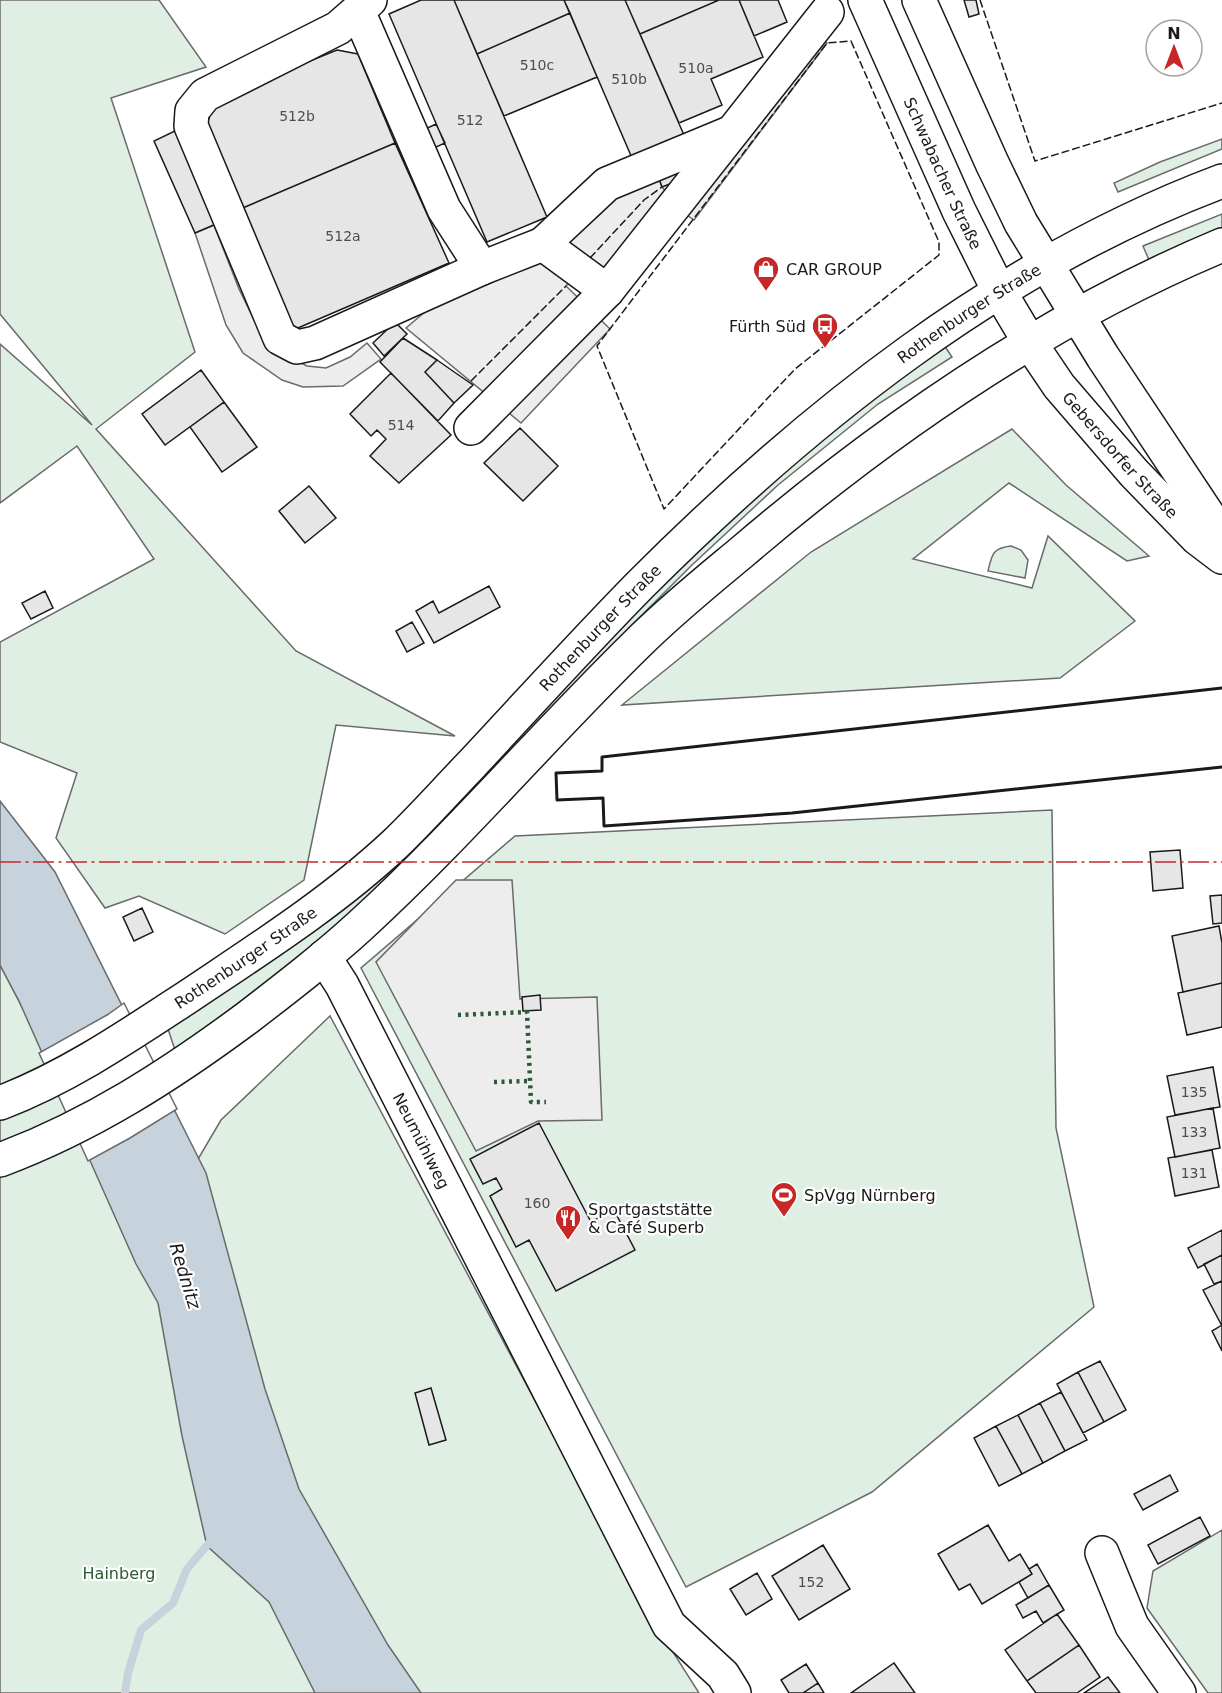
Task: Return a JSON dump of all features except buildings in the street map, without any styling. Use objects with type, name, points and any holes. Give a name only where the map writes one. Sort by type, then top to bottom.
[{"type":"main road","points":[[919,0],[1021,223],[1077,316]]},
{"type":"main road","points":[[482,268],[444,209],[364,5],[338,28],[205,95],[192,111],[191,126],[280,338],[297,347],[315,343],[482,268],[543,244],[608,184],[732,133]]},
{"type":"main road","points":[[471,428],[606,291],[732,133],[824,6],[849,19],[869,9]]},
{"type":"main road","name":"Schwabacher Straße","points":[[869,9],[959,211],[999,291],[1030,343]]},
{"type":"main road","name":"Rothenburger Straße","points":[[0,1102],[31,1090],[113,1046],[311,912],[383,854],[423,815],[638,588],[745,485],[806,432],[887,368],[946,325],[1045,265],[1145,213],[1222,181]]},
{"type":"main road","points":[[543,244],[606,291]]},
{"type":"main road","points":[[0,1160],[111,1110],[206,1049],[324,957],[418,870],[639,642],[776,522],[843,470],[948,395],[1030,343],[1166,270],[1222,245]]},
{"type":"main road","name":"Gebersdorfer Straße","points":[[1077,316],[1222,536]]},
{"type":"main road","name":"Gebersdorfer Straße","points":[[1030,343],[1059,386],[1134,472],[1197,538],[1222,557]]},
{"type":"main road","name":"Neumühlweg","points":[[324,957],[336,974],[669,1625],[723,1675],[734,1693]]},
{"type":"main road","points":[[1102,1553],[1132,1626],[1179,1693]]},
{"type":"green space","points":[[0,0],[159,0],[206,67],[111,98],[195,352],[96,429],[296,651],[455,736],[336,725],[304,880],[225,934],[139,896],[105,908],[56,838],[77,773],[0,742],[0,642],[154,559],[77,446],[0,503],[0,344],[92,425],[0,314]]},
{"type":"green space","points":[[1222,139],[1222,149],[1118,192],[1114,183],[1160,162]]},
{"type":"green space","points":[[1222,214],[1222,228],[1149,260],[1143,246]]},
{"type":"green space","points":[[944,345],[952,357],[878,404],[778,485],[692,565],[391,880],[286,968],[175,1050],[168,1029],[640,603],[772,478]]},
{"type":"green space","points":[[1012,429],[1066,485],[1149,556],[1127,561],[1009,483],[913,559],[1032,588],[1048,536],[1135,621],[1060,678],[622,705],[811,552]]},
{"type":"green space","points":[[1011,546],[1021,550],[1028,560],[1025,578],[988,571],[994,553],[1000,548]]},
{"type":"green space","name":"SpVgg Nürnberg","points":[[1052,810],[1056,1128],[1094,1307],[872,1492],[686,1587],[361,968],[515,836]]},
{"type":"green space","name":"Hainberg","points":[[0,965],[147,1246],[221,1120],[330,1016],[647,1611],[699,1693],[0,1693]]},
{"type":"green space","points":[[1222,1530],[1222,1693],[1208,1693],[1147,1608],[1153,1571]]},
{"type":"shaded area","points":[[818,35],[827,43],[694,220],[684,213]]},
{"type":"shaded area","points":[[657,173],[662,187],[673,199],[609,273],[590,258],[566,286],[610,329],[521,423],[406,328],[446,294],[544,262],[627,187]]},
{"type":"shaded area","points":[[214,225],[239,289],[270,347],[307,366],[326,368],[350,357],[367,343],[381,359],[343,386],[303,387],[282,380],[243,353],[226,325],[195,233]]},
{"type":"shaded area","points":[[456,880],[512,880],[520,999],[597,997],[602,1120],[538,1121],[476,1151],[376,962]]},
{"type":"water","name":"Rednitz","points":[[0,801],[55,872],[206,1173],[265,1389],[299,1489],[388,1645],[421,1693],[315,1693],[269,1602],[207,1546],[182,1436],[158,1303],[136,1264],[19,1001],[0,965]]},
{"type":"pier","points":[[124,1003],[177,1109],[88,1161],[39,1053]]},
{"type":"waterway","points":[[125,1693],[128,1673],[141,1630],[173,1603],[187,1569],[214,1537]]},
{"type":"hedge","points":[[458,1015],[527,1012],[531,1102],[546,1102]]},
{"type":"hedge","points":[[494,1082],[530,1081]]},
{"type":"fence","points":[[980,0],[1035,161],[1222,103]]},
{"type":"fence","points":[[851,41],[939,242],[939,255],[795,369],[664,509],[597,346],[827,43],[851,41]]},
{"type":"fence","points":[[590,258],[644,200],[662,187]]},
{"type":"fence","points":[[471,381],[566,286]]},
{"type":"wall","points":[[1222,688],[602,757],[602,771],[556,773],[557,800],[603,798],[604,826],[792,813],[1222,767]]},
{"type":"power","points":[[0,862],[1222,862]]},
{"type":"place","name":"CAR GROUP","points":[[766,292]]},
{"type":"place","name":"Fürth Süd","points":[[825,349]]},
{"type":"place","name":"SpVgg Nürnberg","points":[[784,1218]]},
{"type":"place","name":"Sportgaststätte & Café Superb","points":[[568,1241]]}]
